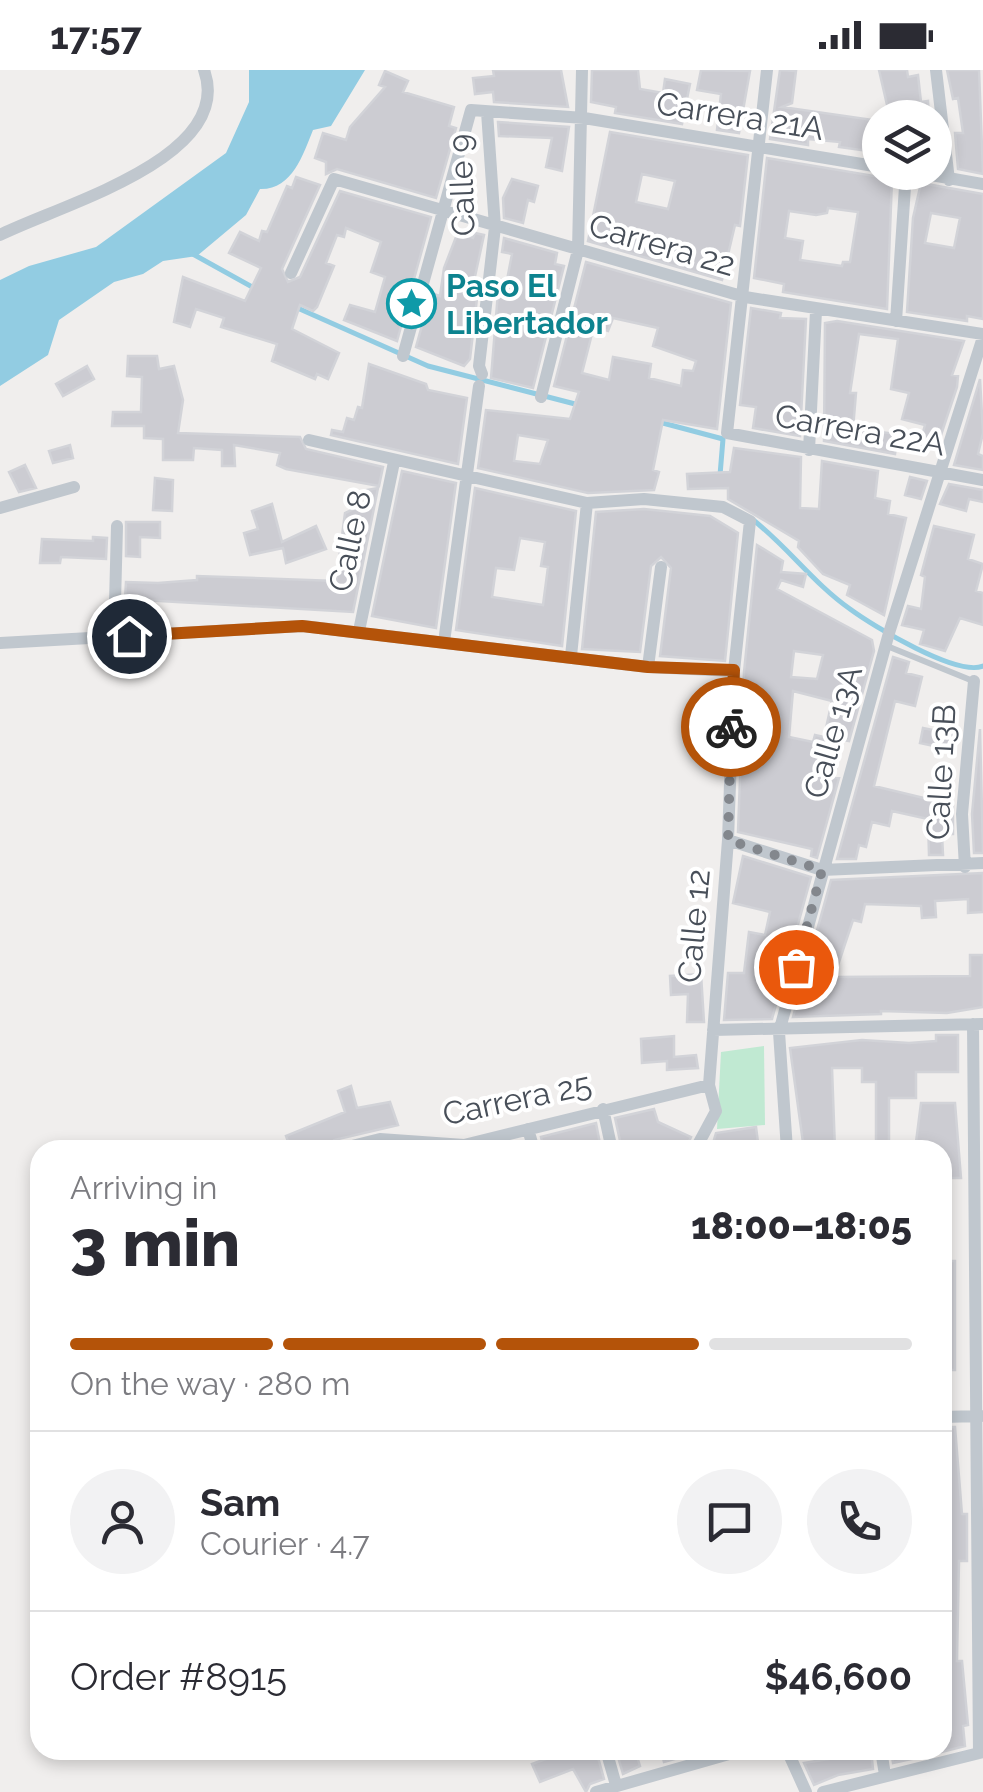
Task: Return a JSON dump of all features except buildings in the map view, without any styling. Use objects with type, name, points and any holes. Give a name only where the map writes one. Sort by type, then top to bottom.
[{"type":"street","points":[[0,235],[168,158],[210,104],[211,88],[204,70]]},
{"type":"street","points":[[541,397],[578,250],[584,118],[582,70]]},
{"type":"street","points":[[745,297],[756,146],[767,70]]},
{"type":"street","points":[[936,70],[940,100]]},
{"type":"street","name":"Carrera 21A","points":[[444,212],[471,110],[584,118],[862,163]]},
{"type":"street","name":"Calle 9","points":[[444,642],[469,479],[495,227],[487,112]]},
{"type":"street","name":"Carrera 22","points":[[291,273],[334,179],[745,297],[983,335]]},
{"type":"street","points":[[952,180],[983,184]]},
{"type":"street","points":[[896,321],[905,190]]},
{"type":"street","points":[[403,356],[444,212]]},
{"type":"street","name":"Carrera 22A","points":[[745,297],[727,433],[983,480]]},
{"type":"street","points":[[810,450],[816,311]]},
{"type":"street","name":"Calle 13A","points":[[786,1140],[779,1032],[886,645],[937,471],[983,335]]},
{"type":"street","points":[[309,440],[587,503],[571,656]]},
{"type":"street","name":"Calle 8","points":[[359,631],[394,462]]},
{"type":"street","points":[[0,508],[74,487]]},
{"type":"street","name":"Calle 12","points":[[587,503],[644,499],[723,507],[750,521],[734,670],[728,840],[709,1084],[716,1111],[700,1140]]},
{"type":"street","points":[[117,526],[115,603],[129,636]]},
{"type":"street","points":[[648,667],[660,568]]},
{"type":"street","points":[[0,643],[302,626],[648,667],[734,670]]},
{"type":"street","name":"Calle 13B","points":[[965,867],[962,814],[974,681]]},
{"type":"street","points":[[728,840],[822,870],[965,867],[983,863]]},
{"type":"street","points":[[713,1030],[779,1032],[978,1024],[981,1752],[952,1759]]},
{"type":"street","name":"Carrera 25","points":[[492,1140],[709,1084]]},
{"type":"street","points":[[603,1109],[610,1140]]},
{"type":"street","points":[[528,1129],[531,1140]]},
{"type":"street","points":[[952,1416],[979,1416]]},
{"type":"street","points":[[609,1760],[616,1784]]},
{"type":"street","points":[[596,1792],[690,1760]]},
{"type":"street","points":[[792,1760],[806,1792]]},
{"type":"street","points":[[883,1760],[885,1775]]},
{"type":"street","points":[[824,1792],[948,1760]]},
{"type":"lane","points":[[886,645],[974,681]]},
{"type":"green space","points":[[764,1046],[765,1125],[717,1129],[721,1052]]},
{"type":"water","points":[[249,70],[365,70],[331,126],[313,130],[295,169],[280,184],[260,189],[246,215],[197,256],[163,261],[143,274],[114,282],[59,320],[48,355],[0,386],[0,280],[29,266],[96,247],[226,153],[249,102]]},
{"type":"waterway","points":[[191,253],[256,289]]},
{"type":"waterway","points":[[293,306],[428,366],[579,405]]},
{"type":"waterway","points":[[659,422],[723,439],[720,475]]},
{"type":"waterway","points":[[752,519],[824,588],[861,617],[936,657],[954,664],[983,666]]},
{"type":"way so far","points":[[731,727],[728,840],[822,870],[796,967]]},
{"type":"place","name":"Paso El Libertador","points":[[411,304]]},
{"type":"route","points":[[129,636],[302,626],[648,667],[734,670],[731,727]]}]
